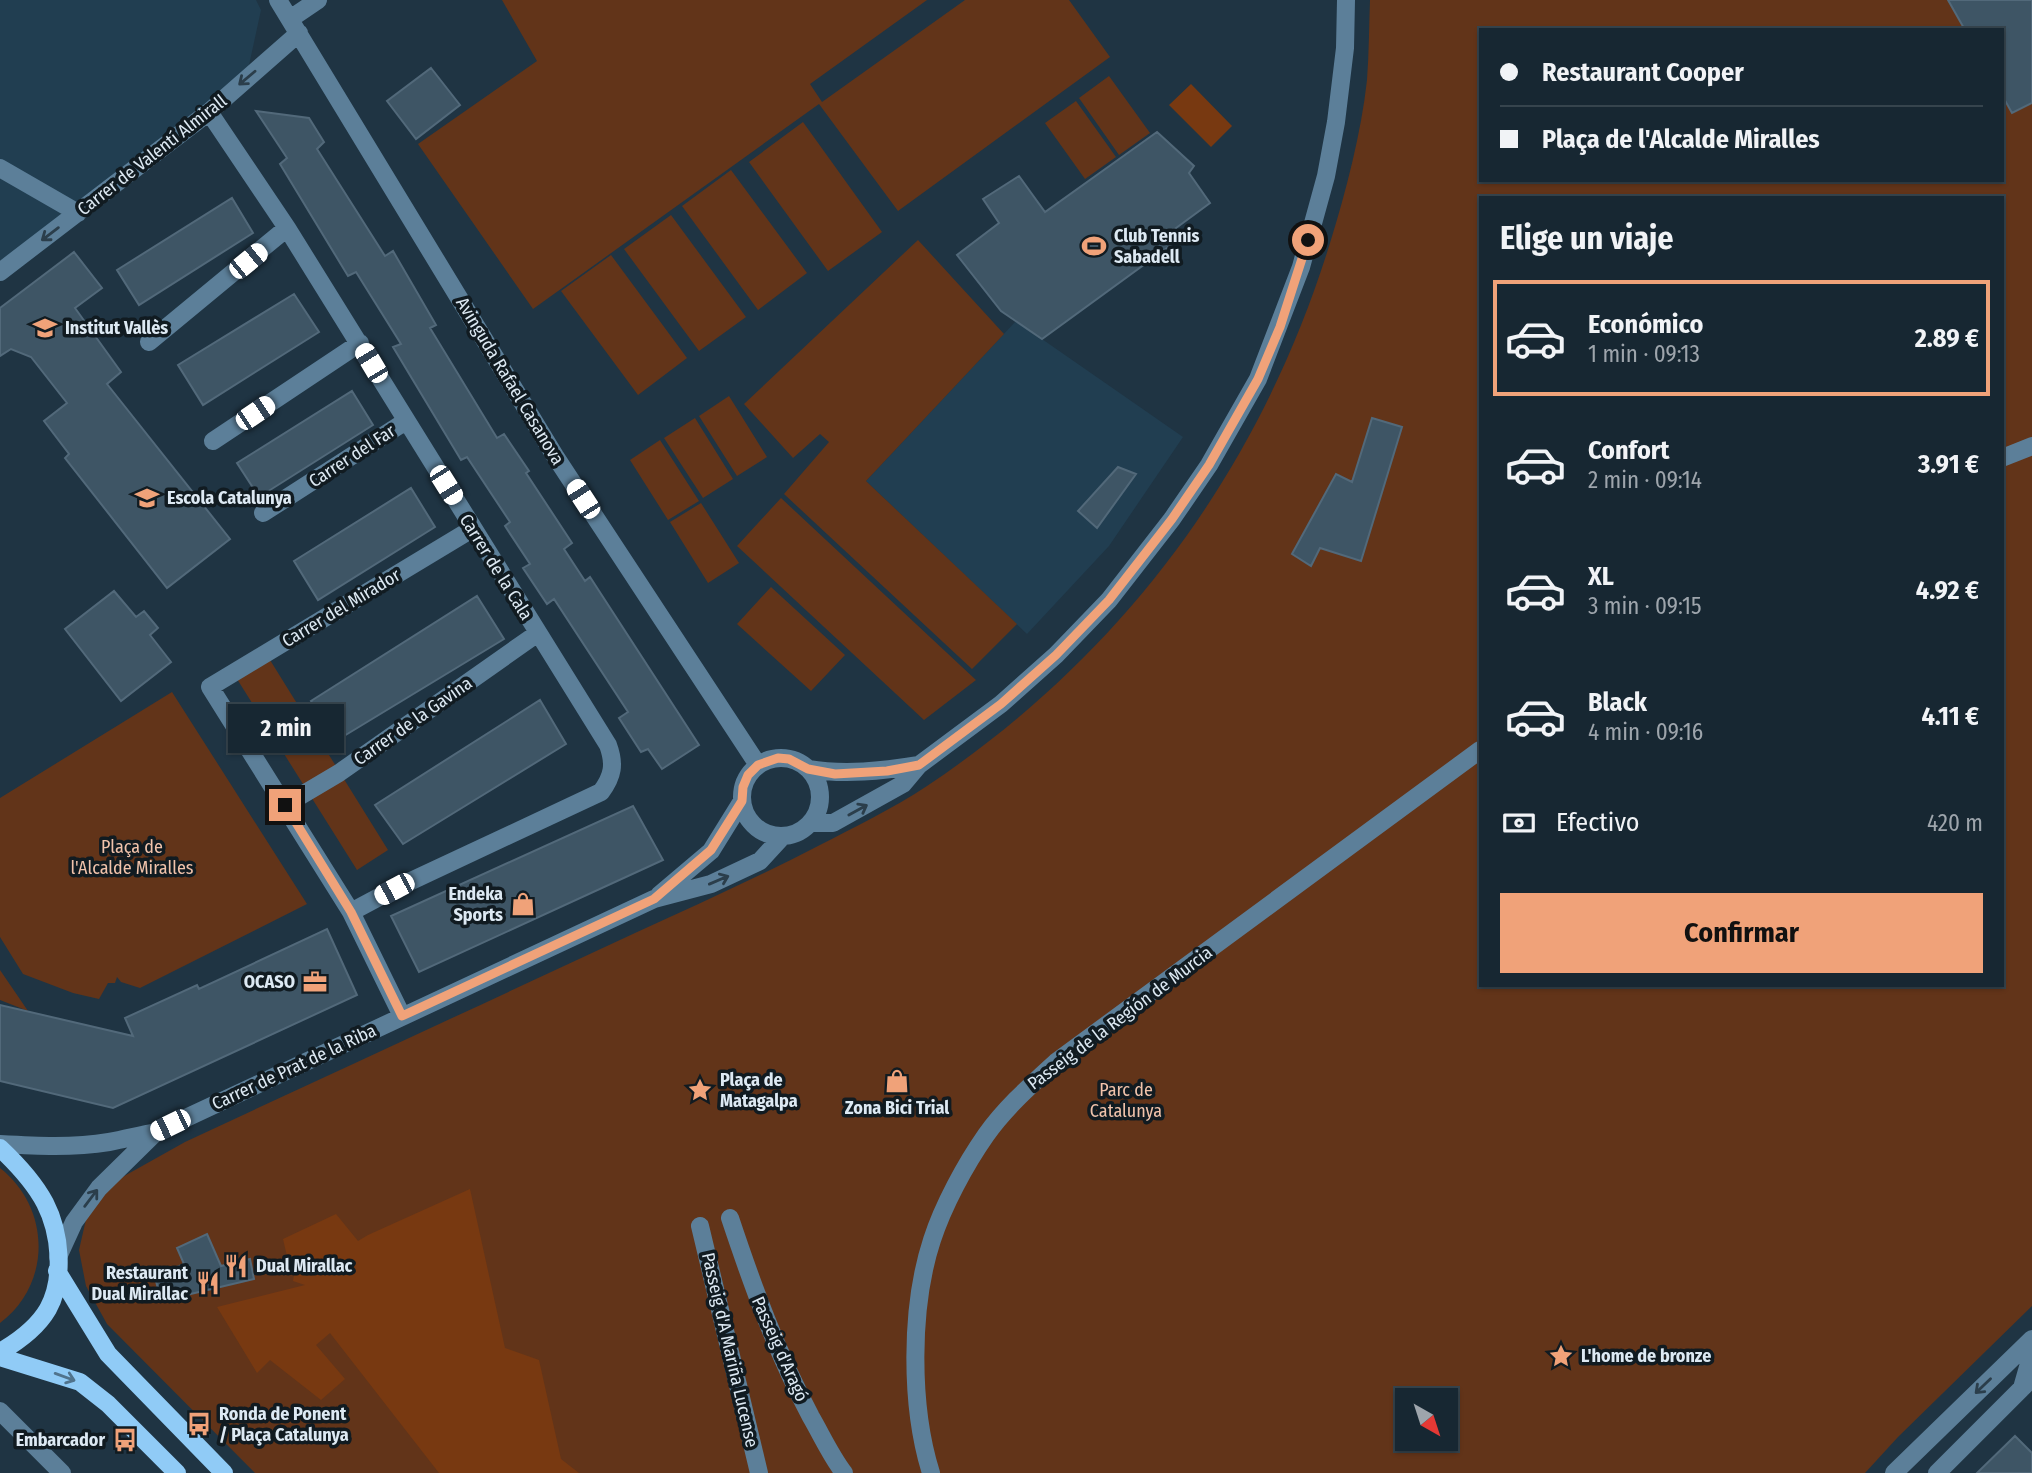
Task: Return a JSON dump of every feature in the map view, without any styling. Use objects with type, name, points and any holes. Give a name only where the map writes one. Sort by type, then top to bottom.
[{"type":"main road","points":[[0,1146],[30,1180],[45,1203],[55,1230],[57,1264],[49,1307],[33,1328],[0,1354]]},
{"type":"main road","points":[[57,1264],[108,1354],[224,1473]]},
{"type":"main road","points":[[0,1354],[80,1382],[108,1404],[177,1473]]},
{"type":"street","name":"Avinguda Rafael Casanova","points":[[278,0],[555,456],[758,765]]},
{"type":"street","name":"Carrer de Valentí Almirall","points":[[0,272],[209,112],[318,0]]},
{"type":"street","points":[[810,823],[833,823],[903,784],[919,765],[1001,704],[1056,655],[1109,600],[1172,519],[1209,465],[1258,379],[1301,267],[1326,176],[1336,122],[1345,48],[1346,0]]},
{"type":"street","name":"Carrer de la Cala","points":[[209,112],[288,228],[608,745],[612,757],[613,772],[601,792],[394,889],[351,912]]},
{"type":"street","points":[[0,168],[78,213]]},
{"type":"street","points":[[149,342],[288,228]]},
{"type":"street","points":[[213,442],[359,343]]},
{"type":"street","name":"Carrer del Far","points":[[263,513],[406,421]]},
{"type":"street","points":[[2004,457],[2032,446]]},
{"type":"street","name":"Carrer del Mirador","points":[[285,805],[210,687],[472,529]]},
{"type":"street","name":"Carrer de la Gavina","points":[[285,805],[339,773],[538,633]]},
{"type":"street","name":"Passeig de la Región de Murcia","points":[[931,1473],[916,1384],[915,1341],[920,1295],[932,1239],[958,1181],[986,1135],[1023,1091],[1056,1062],[1479,751]]},
{"type":"street","points":[[808,769],[816,779],[819,791],[819,803],[810,823],[802,830],[783,836],[771,835],[751,823],[742,801],[743,787],[748,775],[758,765],[778,758],[789,759],[808,769],[835,774],[887,771],[919,765]]},
{"type":"street","name":"Carrer de Prat de la Riba","points":[[654,899],[711,850],[742,801]]},
{"type":"street","points":[[285,805],[351,912],[402,1016]]},
{"type":"street","name":"Carrer de Prat de la Riba","points":[[156,1132],[654,899],[711,884],[760,861],[783,836]]},
{"type":"street","points":[[0,1146],[85,1144],[156,1132]]},
{"type":"street","points":[[57,1264],[74,1222],[99,1188],[156,1132]]},
{"type":"street","name":"Passeig d'Aragó","points":[[730,1218],[755,1295],[779,1353],[824,1441],[844,1473]]},
{"type":"street","name":"Passeig d'A Mariña Lucense","points":[[701,1226],[759,1473]]},
{"type":"street","points":[[1894,1473],[2032,1339]]},
{"type":"street","points":[[1940,1472],[2029,1388],[2032,1353]]},
{"type":"street","points":[[0,1410],[62,1473]]},
{"type":"shaded area","points":[[0,0],[256,0],[261,10],[246,79],[0,265]]},
{"type":"shaded area","points":[[1191,84],[1232,126],[1211,147],[1169,105]]},
{"type":"shaded area","points":[[1016,321],[1183,437],[1109,546],[1027,634],[866,481]]},
{"type":"shaded area","points":[[470,1189],[505,1348],[539,1360],[561,1459],[579,1473],[439,1473],[330,1333],[316,1345],[345,1379],[321,1400],[270,1360],[257,1373],[217,1307],[305,1285],[293,1281],[295,1269],[290,1269],[283,1239],[336,1214],[358,1241]]},
{"type":"green space","points":[[502,0],[927,0],[810,84],[822,102],[965,0],[1069,0],[1110,57],[898,211],[819,104],[533,309],[418,144],[537,61]]},
{"type":"green space","name":"Parc de Catalunya","points":[[1370,0],[2032,0],[2032,1306],[1898,1437],[1865,1473],[255,1473],[107,1324],[86,1286],[79,1250],[87,1215],[110,1184],[185,1142],[727,891],[873,818],[927,786],[998,734],[1063,677],[1123,616],[1176,550],[1224,480],[1265,405],[1301,326],[1330,243],[1361,121],[1367,80]]},
{"type":"green space","points":[[1109,76],[1150,133],[1119,155],[1079,98]]},
{"type":"green space","points":[[1076,101],[1116,157],[1085,179],[1045,123]]},
{"type":"green space","points":[[803,122],[882,232],[828,271],[749,162]]},
{"type":"green space","points":[[731,170],[807,273],[758,310],[682,206]]},
{"type":"green space","points":[[671,215],[746,317],[699,351],[624,249]]},
{"type":"green space","points":[[918,240],[1004,334],[866,481],[1017,624],[972,669],[784,494],[829,442],[820,434],[793,458],[744,404]]},
{"type":"green space","points":[[611,255],[687,358],[638,395],[561,291]]},
{"type":"green space","points":[[729,396],[767,457],[737,476],[699,416]]},
{"type":"green space","points":[[695,418],[733,479],[703,498],[664,438]]},
{"type":"green space","points":[[660,440],[699,501],[668,520],[630,460]]},
{"type":"green space","points":[[781,498],[976,680],[924,720],[737,546]]},
{"type":"green space","points":[[701,503],[739,563],[708,583],[670,522]]},
{"type":"green space","points":[[771,587],[845,655],[811,691],[737,624]]},
{"type":"green space","points":[[270,660],[388,850],[357,870],[237,679]]},
{"type":"green space","name":"Plaça de l'Alcalde Miralles","points":[[172,692],[307,904],[140,988],[121,982],[117,977],[115,983],[108,983],[99,999],[73,993],[23,974],[0,937],[0,798]]},
{"type":"green space","points":[[0,970],[28,1011],[0,1000]]},
{"type":"green space","points":[[0,1168],[17,1185],[29,1204],[36,1224],[39,1246],[29,1288],[17,1307],[0,1323]]},
{"type":"building","points":[[1948,0],[2032,0],[2032,103],[2012,113],[2004,99],[2004,28],[1964,28]]},
{"type":"building","points":[[431,68],[460,105],[416,139],[387,101]]},
{"type":"building","points":[[256,111],[309,118],[324,142],[317,149],[385,256],[393,251],[436,325],[430,328],[497,438],[504,434],[572,543],[564,549],[585,581],[590,577],[699,745],[662,769],[648,749],[641,752],[619,718],[628,712],[554,599],[547,604],[523,568],[530,564],[505,526],[510,522],[467,457],[461,460],[393,347],[401,344],[356,272],[348,276],[280,164],[287,158]]},
{"type":"building","points":[[1157,132],[1194,166],[1189,173],[1210,203],[1172,231],[1178,240],[1042,339],[1001,311],[957,255],[999,223],[983,199],[1019,176],[1045,212]]},
{"type":"building","points":[[232,198],[253,233],[139,305],[117,270]]},
{"type":"building","points":[[74,252],[102,288],[75,308],[121,372],[107,384],[230,539],[167,588],[65,458],[69,454],[44,421],[67,403],[31,357],[11,349],[0,356],[0,308]]},
{"type":"building","points":[[294,294],[319,332],[203,405],[178,365]]},
{"type":"building","points":[[352,391],[373,425],[259,497],[237,463]]},
{"type":"building","points":[[1372,418],[1402,427],[1361,561],[1320,548],[1311,566],[1292,554],[1336,474],[1352,482]]},
{"type":"building","points":[[1118,467],[1136,474],[1097,528],[1078,511]]},
{"type":"building","points":[[411,488],[435,527],[318,600],[294,561]]},
{"type":"building","points":[[114,591],[136,617],[144,611],[158,628],[150,635],[171,662],[121,701],[65,629]]},
{"type":"building","points":[[477,596],[504,639],[339,739],[311,701]]},
{"type":"building","points":[[540,700],[566,744],[403,844],[375,805]]},
{"type":"building","points":[[633,806],[663,860],[419,972],[391,916]]},
{"type":"building","points":[[327,929],[357,995],[113,1108],[0,1081],[0,1005],[133,1036],[125,1018],[197,985],[199,989]]},
{"type":"building","name":"Dual Mirallac","points":[[207,1234],[221,1266],[250,1259],[254,1279],[161,1301],[156,1281],[181,1275],[177,1267],[184,1264],[177,1248]]},
{"type":"building","points":[[2015,1436],[2032,1453],[2032,1473],[1977,1473]]},
{"type":"place","name":"Club Tennis Sabadell","points":[[1094,246]]},
{"type":"place","name":"Institut Vallès","points":[[45,328]]},
{"type":"place","name":"Escola Catalunya","points":[[147,498]]},
{"type":"place","name":"Endeka Sports","points":[[523,904]]},
{"type":"place","name":"OCASO","points":[[315,982]]},
{"type":"place","name":"Zona Bici Trial","points":[[897,1081]]},
{"type":"place","name":"Plaça de Matagalpa","points":[[700,1090]]},
{"type":"place","name":"Dual Mirallac","points":[[236,1266]]},
{"type":"place","name":"Restaurant Dual Mirallac","points":[[208,1283]]},
{"type":"place","name":"L'home de bronze","points":[[1561,1356]]},
{"type":"place","name":"Ronda de Ponent / Plaça Catalunya","points":[[199,1424]]},
{"type":"place","name":"Embarcador","points":[[125,1440]]},
{"type":"route","points":[[285,805],[351,912],[402,1016],[654,899],[711,850],[742,801],[743,787],[748,775],[758,765],[778,758],[789,759],[808,769],[835,774],[887,771],[919,765],[1001,704],[1056,655],[1109,600],[1172,519],[1209,465],[1258,379],[1280,327],[1308,240]]}]
